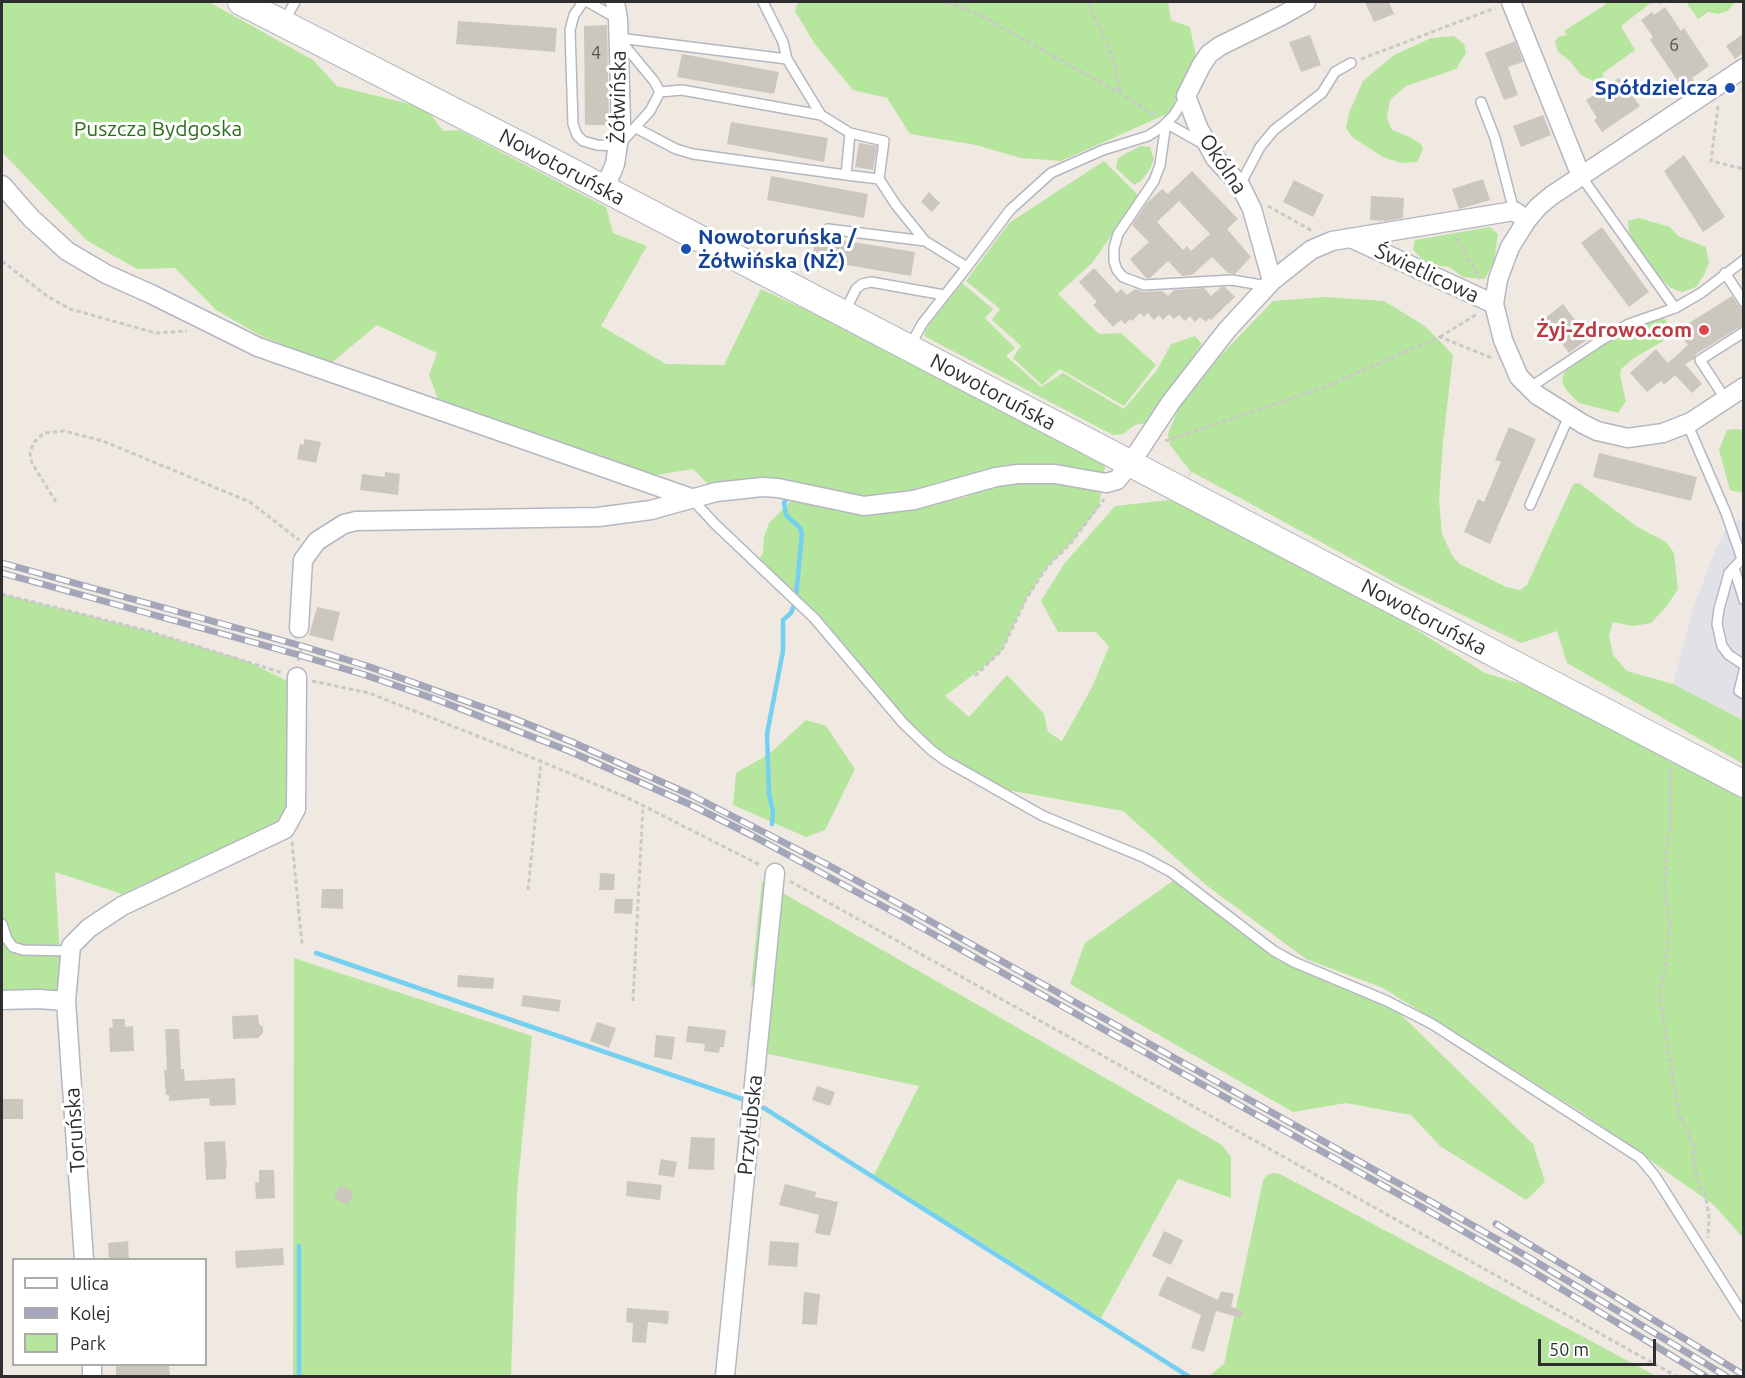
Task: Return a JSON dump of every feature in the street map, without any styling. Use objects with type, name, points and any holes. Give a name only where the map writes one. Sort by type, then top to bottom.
[{"type":"main road","name":"Nowotoruńska","points":[[241,2],[289,12],[604,189],[909,348],[1124,472],[1743,784]]},
{"type":"street","points":[[1186,96],[1209,54],[1220,46],[1306,2]]},
{"type":"street","points":[[1511,2],[1581,176]]},
{"type":"street","name":"Żółwińska","points":[[604,189],[615,164],[621,124],[616,10]]},
{"type":"street","points":[[1353,239],[1448,222],[1520,215],[1743,68]]},
{"type":"street","name":"Okólna","points":[[1186,96],[1209,148],[1242,189],[1252,209],[1270,284]]},
{"type":"street","points":[[2,185],[37,225],[67,251],[106,274],[258,348],[691,498]]},
{"type":"street","points":[[1494,304],[1498,279],[1520,215]]},
{"type":"street","name":"Świetlicowa","points":[[1124,472],[1171,402],[1227,330],[1270,284],[1311,250],[1332,241],[1353,239],[1494,304],[1503,340],[1519,377],[1529,388],[1569,416],[1597,431],[1628,438],[1663,433],[1687,423],[1743,387]]},
{"type":"street","points":[[299,628],[303,560],[310,549],[332,531],[344,524],[356,521],[598,517],[651,510],[716,492],[762,487],[778,488],[864,506],[914,500],[996,477],[1018,474],[1055,474],[1106,483],[1124,472]]},
{"type":"street","points":[[70,951],[74,941],[103,918],[123,906],[285,829],[296,809],[297,677]]},
{"type":"street","name":"Przyłubska","points":[[725,1377],[775,873]]},
{"type":"street","name":"Toruńska","points":[[70,951],[66,1000],[84,1258]]},
{"type":"street","points":[[2,1000],[66,1000]]},
{"type":"lane","points":[[583,2],[573,15],[570,30],[573,124],[577,135],[583,141],[597,145],[618,146],[650,111],[660,92]]},
{"type":"lane","points":[[588,2],[616,10]]},
{"type":"lane","points":[[763,2],[783,42],[787,59],[821,115]]},
{"type":"lane","points":[[619,38],[787,59]]},
{"type":"lane","points":[[619,38],[654,81],[660,92]]},
{"type":"lane","points":[[1242,189],[1260,147],[1274,130],[1322,93],[1335,72],[1351,63]]},
{"type":"lane","points":[[660,92],[682,90],[821,115],[850,133],[884,141],[879,179],[896,205],[925,241],[967,267]]},
{"type":"lane","points":[[909,348],[922,324],[1010,210],[1051,173],[1094,154],[1148,136],[1174,115],[1186,96]]},
{"type":"lane","points":[[1481,102],[1520,215]]},
{"type":"lane","points":[[1166,123],[1209,148]]},
{"type":"lane","points":[[1166,123],[1160,165],[1154,181],[1118,234],[1114,248],[1117,270],[1123,278],[1144,285],[1232,280],[1270,284]]},
{"type":"lane","points":[[636,128],[676,149],[693,154],[879,179]]},
{"type":"lane","points":[[846,175],[850,133]]},
{"type":"lane","points":[[1581,176],[1675,309]]},
{"type":"lane","points":[[828,229],[925,241]]},
{"type":"lane","points":[[1529,388],[1629,324],[1675,309],[1701,293],[1743,260]]},
{"type":"lane","points":[[1725,273],[1743,302]]},
{"type":"lane","points":[[843,314],[856,289],[862,284],[871,282],[944,295]]},
{"type":"lane","points":[[1726,400],[1700,360],[1743,332]]},
{"type":"lane","points":[[1530,505],[1569,416]]},
{"type":"lane","points":[[1687,423],[1743,559],[1729,573],[1717,624],[1722,646],[1729,655],[1743,664]]},
{"type":"lane","points":[[691,498],[715,524],[816,619],[903,723],[946,761],[1025,806],[1143,857],[1171,872],[1274,951],[1294,962],[1388,1001],[1432,1024],[1640,1158],[1655,1176],[1743,1316]]},
{"type":"lane","points":[[1734,568],[1743,600]]},
{"type":"lane","points":[[1743,671],[1739,691],[1743,694]]},
{"type":"lane","points":[[2,924],[7,939],[13,947],[23,950],[70,951]]},
{"type":"path","points":[[946,2],[978,14],[1120,93],[1166,123]]},
{"type":"path","points":[[1088,2],[1114,61],[1120,93]]},
{"type":"path","points":[[1351,63],[1511,2]]},
{"type":"path","points":[[1650,2],[1663,2]]},
{"type":"path","points":[[1721,83],[1711,161],[1743,169]]},
{"type":"path","points":[[1242,189],[1332,241]]},
{"type":"path","points":[[1148,437],[1158,443],[1318,389],[1440,337],[1494,304],[1448,222]]},
{"type":"path","points":[[2,261],[47,297],[70,309],[156,333],[188,331]]},
{"type":"path","points":[[1440,337],[1514,366]]},
{"type":"path","points":[[56,502],[32,464],[30,454],[33,443],[44,433],[64,431],[102,441],[250,502],[310,549]]},
{"type":"path","points":[[975,676],[1002,650],[1026,599],[1047,567],[1071,543],[1124,472]]},
{"type":"path","points":[[2,594],[145,630],[297,677],[369,693],[541,761],[643,806],[775,873],[1676,1377]]},
{"type":"path","points":[[297,677],[302,637],[299,628]]},
{"type":"path","points":[[1670,746],[1670,831],[1664,888],[1670,925],[1665,968],[1659,993],[1679,1116],[1691,1134],[1690,1140],[1694,1146],[1693,1160],[1699,1185],[1705,1193],[1709,1232],[1707,1250],[1704,1254]]},
{"type":"path","points":[[528,890],[541,761]]},
{"type":"path","points":[[633,1001],[643,806]]},
{"type":"path","points":[[290,819],[302,944]]},
{"type":"shaded area","points":[[1743,517],[1743,720],[1673,684],[1694,606],[1712,558],[1726,528]]},
{"type":"green space","name":"Puszcza Bydgoska","points":[[2,2],[209,2],[313,60],[337,86],[426,108],[443,131],[459,130],[606,207],[613,233],[647,246],[601,326],[666,364],[724,365],[761,289],[851,331],[1105,466],[1099,507],[1071,543],[1047,567],[1026,599],[1002,650],[945,696],[969,717],[1007,675],[1044,714],[1048,732],[1062,741],[1092,687],[1109,647],[1096,632],[1058,632],[1041,601],[1064,564],[1115,506],[1170,500],[1191,472],[1170,445],[1168,434],[1178,409],[1221,355],[1273,301],[1325,297],[1384,301],[1425,326],[1453,355],[1439,500],[1442,534],[1453,557],[1460,564],[1506,587],[1520,590],[1527,585],[1571,489],[1574,484],[1579,483],[1636,526],[1666,542],[1674,553],[1678,589],[1651,623],[1633,626],[1613,622],[1609,635],[1613,655],[1627,671],[1673,684],[1743,720],[1743,764],[1567,663],[1557,631],[1521,643],[1400,585],[1192,472],[1171,500],[1385,610],[1485,673],[1552,693],[1743,794],[1743,1238],[1714,1205],[1584,1114],[1383,988],[1306,959],[1206,885],[1123,811],[1002,789],[930,746],[827,626],[758,560],[763,553],[764,537],[769,523],[795,497],[869,512],[890,513],[971,496],[941,493],[914,500],[714,490],[693,469],[650,476],[439,402],[429,375],[437,353],[377,325],[330,364],[261,336],[216,310],[175,268],[137,269],[86,240],[2,152]]},
{"type":"green space","points":[[798,2],[1168,2],[1171,20],[1190,27],[1196,56],[1169,113],[1061,161],[1021,158],[976,145],[910,134],[887,98],[853,90],[814,43],[795,11]]},
{"type":"green space","points":[[1606,2],[1652,2],[1621,26],[1635,50],[1603,73],[1603,77],[1593,81],[1581,75],[1569,60],[1558,52],[1555,42],[1558,37],[1567,35],[1564,31],[1605,5]]},
{"type":"green space","points":[[1686,2],[1735,2],[1728,11],[1718,14],[1708,12],[1698,19]]},
{"type":"green space","points":[[1454,36],[1464,44],[1466,53],[1456,69],[1406,86],[1390,100],[1387,118],[1392,130],[1421,144],[1423,149],[1417,162],[1401,163],[1383,157],[1352,137],[1346,128],[1349,113],[1363,81],[1394,55],[1431,38]]},
{"type":"green space","points":[[1140,146],[1150,147],[1154,159],[1141,181],[1134,185],[1116,168],[1118,158]]},
{"type":"green space","points":[[1104,161],[1139,196],[1092,263],[1058,294],[1099,334],[1121,333],[1156,365],[1124,406],[1060,369],[1042,385],[1013,358],[1021,346],[992,320],[1000,309],[966,281],[1009,223]]},
{"type":"green space","points":[[1639,218],[1670,227],[1678,236],[1706,247],[1709,263],[1696,287],[1682,292],[1671,288],[1651,270],[1629,232],[1628,221]]},
{"type":"green space","points":[[1490,227],[1498,234],[1494,261],[1485,279],[1463,277],[1449,267],[1427,264],[1413,250],[1415,240]]},
{"type":"green space","points":[[962,283],[993,309],[985,318],[1015,348],[1006,356],[1041,387],[1063,373],[1124,409],[1157,370],[1171,344],[1195,336],[1202,344],[1146,423],[1135,425],[1123,434],[1113,435],[924,336],[926,329]]},
{"type":"green space","points":[[1661,317],[1666,320],[1668,327],[1663,341],[1634,358],[1621,369],[1620,375],[1626,401],[1618,413],[1579,403],[1567,391],[1562,382],[1564,373],[1572,366],[1615,337]]},
{"type":"green space","points":[[1727,430],[1743,430],[1743,493],[1730,490],[1719,450]]},
{"type":"green space","points":[[2,594],[145,630],[247,661],[287,681],[287,808],[273,826],[122,894],[55,872],[62,992],[2,994]]},
{"type":"green space","points":[[806,720],[826,726],[855,769],[825,830],[806,837],[733,805],[736,773],[769,754]]},
{"type":"green space","points":[[1174,880],[1247,938],[1387,1001],[1533,1144],[1545,1182],[1526,1200],[1440,1146],[1411,1115],[1346,1103],[1293,1112],[1070,984],[1085,943]]},
{"type":"green space","points":[[762,881],[1222,1145],[1231,1157],[1231,1198],[1178,1179],[1101,1318],[874,1175],[919,1086],[764,1053],[769,995],[751,986]]},
{"type":"green space","points":[[294,958],[532,1036],[517,1193],[511,1376],[293,1376]]},
{"type":"green space","points":[[1280,1174],[1656,1376],[1209,1376],[1224,1364],[1263,1181],[1267,1175]]},
{"type":"building","points":[[1365,2],[1389,2],[1394,14],[1374,22]]},
{"type":"building","points":[[1665,7],[1681,31],[1684,28],[1709,66],[1692,78],[1695,83],[1684,90],[1650,40],[1653,37],[1641,20]]},
{"type":"building","points":[[458,21],[557,28],[555,52],[456,44]]},
{"type":"building","points":[[607,25],[609,125],[585,125],[584,26]]},
{"type":"building","points":[[1743,34],[1743,53],[1735,59],[1726,46]]},
{"type":"building","points":[[1310,35],[1321,65],[1301,72],[1289,42]]},
{"type":"building","points":[[1515,41],[1523,62],[1508,67],[1518,95],[1504,100],[1485,53]]},
{"type":"building","points":[[682,54],[779,72],[774,94],[677,77]]},
{"type":"building","points":[[1619,78],[1640,106],[1602,132],[1586,100]]},
{"type":"building","points":[[1543,115],[1551,135],[1521,147],[1513,126]]},
{"type":"building","points":[[731,122],[828,138],[824,162],[727,144]]},
{"type":"building","points":[[859,143],[877,146],[873,170],[855,167]]},
{"type":"building","points":[[1684,155],[1725,217],[1703,232],[1664,171]]},
{"type":"building","points":[[1192,171],[1238,219],[1227,229],[1251,257],[1235,274],[1228,273],[1212,257],[1192,275],[1182,276],[1168,261],[1150,278],[1146,278],[1130,259],[1149,242],[1132,225],[1147,203],[1162,189],[1168,194]],"holes":[[[1179,201],[1210,234],[1191,251],[1187,246],[1183,250],[1157,222]]]},
{"type":"building","points":[[771,176],[868,194],[864,218],[767,200]]},
{"type":"building","points":[[1483,179],[1490,200],[1459,209],[1452,189]]},
{"type":"building","points":[[1294,180],[1324,195],[1313,217],[1283,202]]},
{"type":"building","points":[[929,192],[940,203],[932,212],[921,202]]},
{"type":"building","points":[[1371,196],[1404,198],[1403,218],[1386,221],[1370,220]]},
{"type":"building","points":[[1602,227],[1649,292],[1629,307],[1581,243]]},
{"type":"building","points":[[816,236],[915,252],[911,276],[812,259]]},
{"type":"building","points":[[1094,268],[1117,293],[1121,289],[1127,295],[1135,289],[1144,292],[1162,291],[1168,296],[1174,290],[1204,288],[1211,296],[1221,287],[1225,287],[1235,297],[1206,322],[1200,317],[1195,322],[1190,316],[1185,321],[1179,315],[1174,319],[1169,314],[1163,320],[1159,315],[1154,320],[1148,313],[1144,317],[1140,313],[1132,321],[1130,319],[1125,324],[1121,320],[1113,327],[1093,305],[1097,302],[1079,282]]},
{"type":"building","points":[[1732,296],[1743,309],[1743,325],[1696,354],[1694,359],[1685,364],[1702,384],[1692,393],[1675,375],[1664,385],[1661,381],[1647,392],[1630,373],[1656,349],[1668,363],[1688,345],[1678,330]]},
{"type":"building","points":[[1563,304],[1589,338],[1569,353],[1544,319]]},
{"type":"building","points":[[1509,427],[1536,439],[1490,544],[1464,532],[1478,499],[1484,502],[1501,462],[1495,460]]},
{"type":"building","points":[[305,439],[321,442],[316,463],[297,459],[300,444],[303,445]]},
{"type":"building","points":[[1599,453],[1697,477],[1691,501],[1593,477]]},
{"type":"building","points":[[385,472],[400,474],[398,495],[360,490],[362,474],[385,477]]},
{"type":"building","points":[[317,607],[340,612],[333,641],[309,635]]},
{"type":"building","points":[[600,873],[615,874],[614,890],[599,890]]},
{"type":"building","points":[[322,889],[343,889],[343,909],[321,908]]},
{"type":"building","points":[[615,899],[633,899],[632,914],[614,913]]},
{"type":"building","points":[[458,975],[494,978],[493,989],[457,987]]},
{"type":"building","points":[[523,995],[561,1000],[559,1012],[521,1006]]},
{"type":"building","points":[[258,1015],[263,1033],[258,1038],[233,1039],[232,1016]]},
{"type":"building","points":[[112,1019],[125,1019],[125,1027],[133,1026],[134,1051],[110,1052],[109,1028],[113,1027]]},
{"type":"building","points":[[597,1022],[616,1028],[609,1048],[590,1041]]},
{"type":"building","points":[[688,1026],[726,1030],[724,1047],[720,1047],[719,1053],[704,1051],[705,1044],[686,1042]]},
{"type":"building","points":[[165,1029],[179,1029],[181,1069],[184,1069],[185,1081],[235,1078],[236,1105],[210,1106],[209,1098],[169,1101],[169,1095],[166,1095],[164,1070],[167,1070]]},
{"type":"building","points":[[656,1035],[675,1037],[672,1060],[654,1057]]},
{"type":"building","points":[[817,1086],[835,1092],[830,1106],[812,1100]]},
{"type":"building","points":[[2,1099],[23,1099],[23,1119],[2,1119]]},
{"type":"building","points":[[691,1137],[715,1138],[714,1170],[688,1169]]},
{"type":"building","points":[[225,1141],[226,1179],[206,1180],[204,1142]]},
{"type":"building","points":[[661,1159],[677,1162],[674,1177],[658,1175]]},
{"type":"building","points":[[259,1170],[274,1170],[275,1198],[256,1199],[255,1183],[259,1182]]},
{"type":"building","points":[[627,1181],[662,1185],[660,1200],[626,1196]]},
{"type":"building","points":[[785,1184],[816,1192],[815,1197],[838,1202],[830,1236],[815,1233],[819,1215],[779,1205]]},
{"type":"building","points":[[340,1185],[354,1192],[348,1205],[334,1199]]},
{"type":"building","points":[[1164,1231],[1183,1240],[1171,1265],[1152,1256]]},
{"type":"building","points":[[128,1241],[129,1258],[109,1258],[108,1243]]},
{"type":"building","points":[[770,1241],[799,1243],[797,1267],[768,1265]]},
{"type":"building","points":[[283,1248],[284,1265],[236,1268],[235,1251]]},
{"type":"building","points":[[1167,1276],[1218,1300],[1221,1291],[1234,1294],[1231,1306],[1243,1312],[1241,1318],[1216,1311],[1204,1352],[1191,1348],[1201,1315],[1158,1295]]},
{"type":"building","points":[[804,1292],[820,1294],[817,1325],[802,1324]]},
{"type":"building","points":[[627,1308],[669,1311],[668,1324],[648,1322],[646,1343],[632,1342],[633,1323],[626,1322]]},
{"type":"building","points":[[116,1366],[169,1366],[170,1377],[116,1377]]},
{"type":"waterway","points":[[789,496],[784,503],[786,515],[800,528],[802,534],[796,596]]},
{"type":"waterway","points":[[772,824],[767,734],[783,651],[783,620],[791,613],[794,605]]},
{"type":"waterway","points":[[316,953],[742,1099]]},
{"type":"waterway","points":[[764,1108],[1188,1376]]},
{"type":"waterway","points":[[299,1246],[299,1376]]},
{"type":"railway","points":[[2,563],[367,666],[510,717],[691,795],[905,907],[1430,1201],[1726,1376]]},
{"type":"railway","points":[[2,573],[365,675],[435,699],[569,751],[689,804],[901,916],[1425,1209],[1705,1376]]},
{"type":"railway","points":[[1496,1224],[1744,1375]]},
{"type":"place","name":"Spółdzielcza","points":[[1730,88]]},
{"type":"place","name":"Nowotoruńska / Żółwińska (NŻ)","points":[[686,249]]},
{"type":"place","name":"Żyj-Zdrowo.com","points":[[1704,330]]}]
